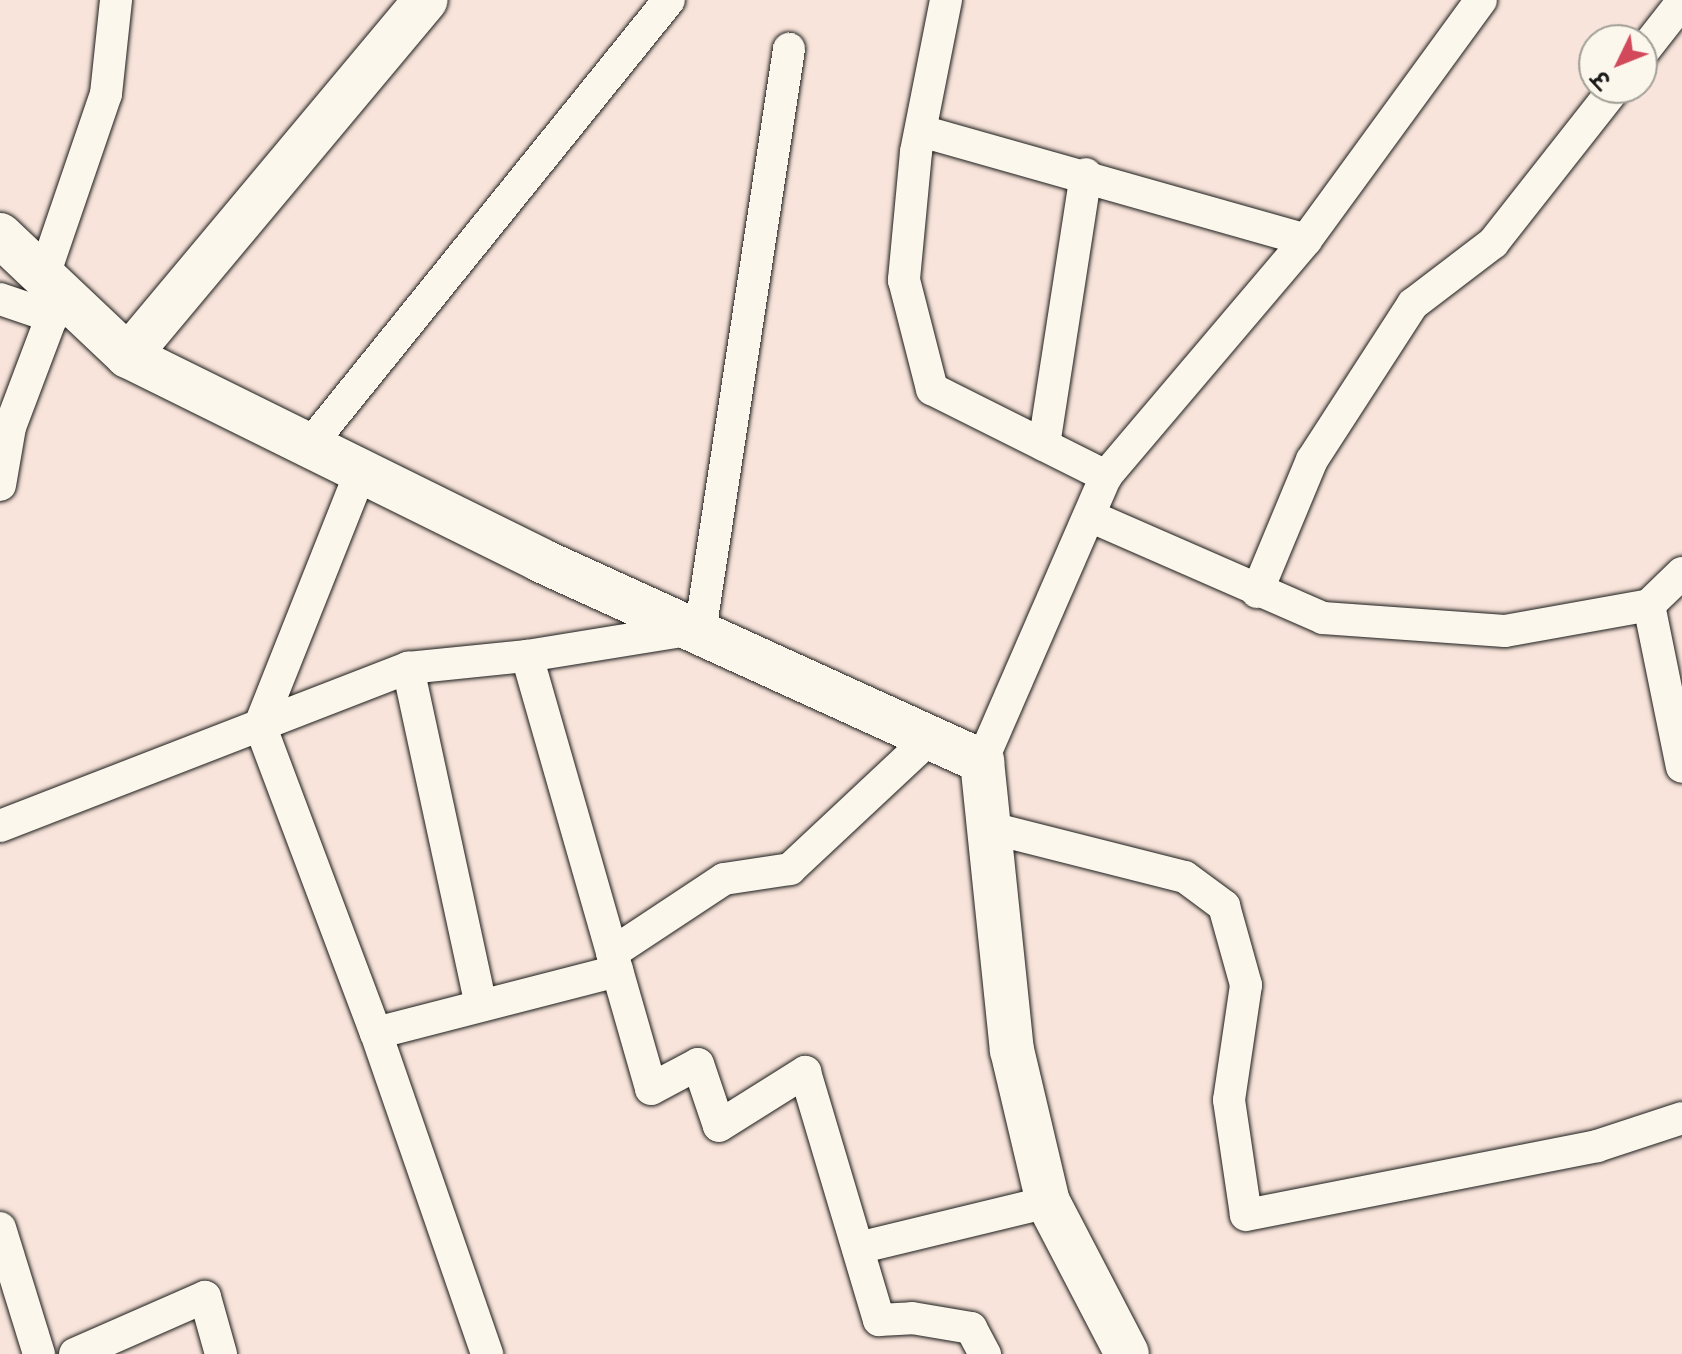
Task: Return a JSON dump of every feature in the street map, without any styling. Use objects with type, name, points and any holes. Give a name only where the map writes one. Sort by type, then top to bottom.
[{"type":"street","points":[[0,485],[5,428],[52,296],[106,94],[116,0]]},
{"type":"street","points":[[128,356],[426,0]]},
{"type":"street","points":[[309,446],[669,0]]},
{"type":"street","points":[[946,0],[921,131],[904,280],[932,389],[1106,476]]},
{"type":"street","points":[[1127,1354],[1048,1202],[1012,1050],[982,761],[1092,517],[1106,476],[1306,240],[1481,0]]},
{"type":"street","points":[[1658,33],[1682,2]]},
{"type":"street","points":[[696,631],[789,49]]},
{"type":"street","points":[[1257,592],[1312,460],[1413,304],[1493,243],[1602,104]]},
{"type":"street","points":[[921,131],[1086,174],[1306,240]]},
{"type":"street","points":[[1044,445],[1086,174]]},
{"type":"street","points":[[0,235],[52,296],[128,356],[696,631],[982,761]]},
{"type":"street","points":[[0,299],[52,296]]},
{"type":"street","points":[[361,471],[260,725],[376,1033],[487,1354]]},
{"type":"street","points":[[1092,517],[1257,592],[1323,618],[1505,631],[1649,605],[1682,573]]},
{"type":"street","points":[[1649,605],[1682,767]]},
{"type":"street","points":[[0,826],[408,668],[527,656],[696,631]]},
{"type":"street","points":[[527,656],[651,1089],[698,1064],[719,1126],[805,1072],[879,1320],[912,1318],[971,1328],[985,1354]]},
{"type":"street","points":[[408,668],[481,1005]]},
{"type":"street","points":[[376,1033],[481,1005],[614,962],[724,879],[790,869],[929,739]]},
{"type":"street","points":[[987,827],[1185,877],[1224,906],[1246,985],[1229,1100],[1246,1215],[1597,1146],[1682,1118]]},
{"type":"street","points":[[858,1248],[1048,1202]]},
{"type":"street","points":[[0,1228],[39,1354]]},
{"type":"street","points":[[75,1354],[205,1297],[221,1354]]}]
